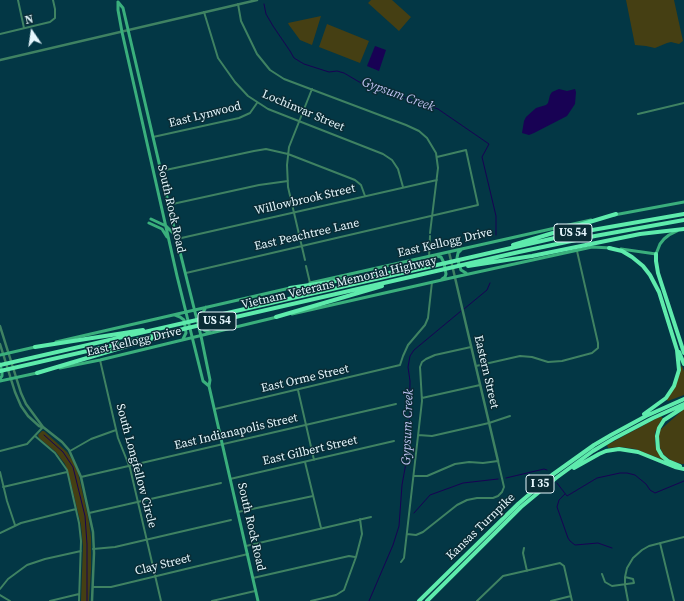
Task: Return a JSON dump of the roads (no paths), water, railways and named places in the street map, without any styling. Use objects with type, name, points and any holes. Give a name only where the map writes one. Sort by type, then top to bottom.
[{"type":"highway","points":[[472,257],[616,214]]},
{"type":"highway","name":"Vietnam Veterans Memorial Highway","points":[[0,364],[581,232],[684,214]]},
{"type":"highway","name":"Vietnam Veterans Memorial Highway","points":[[0,371],[440,270],[466,266],[595,236],[684,220]]},
{"type":"highway","points":[[466,266],[532,256],[640,234],[684,229]]},
{"type":"highway","points":[[609,248],[622,251],[631,256],[648,271],[659,292],[677,350],[679,365],[674,386],[669,394],[662,402],[629,424]]},
{"type":"highway","points":[[656,254],[656,267],[684,353]]},
{"type":"highway","points":[[290,288],[427,268]]},
{"type":"highway","points":[[276,317],[417,276]]},
{"type":"highway","points":[[35,347],[181,324]]},
{"type":"highway","points":[[37,373],[182,330]]},
{"type":"highway","points":[[672,333],[684,364]]},
{"type":"highway","points":[[679,339],[684,347]]},
{"type":"highway","name":"Kansas Turnpike","points":[[419,601],[535,488],[588,448],[629,424],[684,399]]},
{"type":"highway","name":"Kansas Turnpike","points":[[426,601],[521,507],[556,478],[593,451],[613,439],[684,404]]},
{"type":"highway","points":[[684,407],[664,420],[659,428],[657,436],[658,449],[665,459],[684,467]]},
{"type":"highway","points":[[556,478],[589,459],[612,450],[638,452],[674,467],[684,467]]},
{"type":"main road","name":"South Rock Road","points":[[118,1],[122,8],[168,206],[196,314],[210,380],[208,386],[258,601]]},
{"type":"main road","name":"South Rock Road","points":[[118,1],[122,32],[190,331],[203,382],[208,386]]},
{"type":"main road","name":"East Kellogg Drive","points":[[2,355],[173,315],[187,314],[206,307],[373,268],[434,256],[616,214],[684,202]]},
{"type":"main road","points":[[156,221],[161,218],[163,210]]},
{"type":"main road","points":[[169,241],[162,229],[150,221],[156,221],[170,228],[176,238]]},
{"type":"main road","points":[[656,254],[660,244],[666,237],[684,229]]},
{"type":"main road","name":"East Kellogg Drive","points":[[0,380],[100,360],[276,317],[592,247],[656,254]]},
{"type":"main road","points":[[463,249],[458,255],[460,269],[462,272],[469,274]]},
{"type":"main road","points":[[434,256],[441,257],[444,263],[445,276],[440,280]]},
{"type":"main road","points":[[206,307],[201,314],[204,330],[212,333]]},
{"type":"main road","points":[[173,315],[184,320],[186,333],[182,340]]},
{"type":"main road","points":[[0,364],[2,376],[0,380]]},
{"type":"street","points":[[18,0],[24,28]]},
{"type":"street","points":[[0,34],[50,22],[55,18],[53,0]]},
{"type":"street","points":[[0,60],[257,0]]},
{"type":"street","points":[[238,4],[241,21],[245,32],[257,54],[270,70],[284,79],[406,125],[419,131],[433,145],[437,157],[438,168],[430,233]]},
{"type":"street","name":"Lochinvar Street","points":[[204,12],[218,58],[235,82],[257,103],[299,122],[383,154],[392,160],[398,169],[403,187]]},
{"type":"street","points":[[304,260],[288,187],[288,154],[312,89]]},
{"type":"street","name":"East Lynwood","points":[[152,137],[239,118],[250,113],[257,103]]},
{"type":"street","points":[[638,114],[684,103]]},
{"type":"street","points":[[160,171],[266,149],[288,154],[355,180],[361,185],[365,196]]},
{"type":"street","name":"East Peachtree Lane","points":[[186,273],[478,205],[466,150],[437,157]]},
{"type":"street","name":"Willowbrook Street","points":[[176,238],[437,179]]},
{"type":"street","points":[[168,206],[259,185],[288,181]]},
{"type":"street","points":[[429,257],[430,236]]},
{"type":"street","points":[[476,366],[520,356],[532,357],[548,362],[562,361],[592,353],[596,349],[598,343],[577,251]]},
{"type":"street","name":"Eastern Street","points":[[406,534],[416,535],[423,532],[457,505],[467,500],[476,498],[493,498],[502,492],[504,487],[449,252]]},
{"type":"street","points":[[306,266],[310,283]]},
{"type":"street","name":"East Orme Street","points":[[214,409],[400,365],[402,356],[408,345],[425,325],[428,318],[432,282]]},
{"type":"street","points":[[0,326],[16,378],[26,404],[43,427]]},
{"type":"street","points":[[0,344],[2,355],[18,400],[24,411],[39,426],[43,427],[62,442],[70,451],[81,477],[93,532],[92,601]]},
{"type":"street","points":[[401,562],[404,558],[422,398],[420,367],[426,359],[435,355],[471,347]]},
{"type":"street","name":"South Longfellow Circle","points":[[100,360],[116,430],[129,466],[161,601]]},
{"type":"street","points":[[422,398],[480,385]]},
{"type":"street","points":[[298,390],[314,460]]},
{"type":"street","name":"East Indianapolis Street","points":[[81,477],[396,404]]},
{"type":"street","points":[[418,435],[432,436],[489,423],[510,416]]},
{"type":"street","points":[[0,451],[27,444],[43,427]]},
{"type":"street","points":[[70,451],[91,439],[116,430]]},
{"type":"street","points":[[35,436],[55,453],[67,472],[79,523],[81,551],[79,601]]},
{"type":"street","name":"East Gilbert Street","points":[[230,479],[394,442]]},
{"type":"street","points":[[414,476],[427,476],[455,464],[498,461]]},
{"type":"street","points":[[305,462],[321,528]]},
{"type":"street","points":[[0,472],[11,516],[15,525]]},
{"type":"street","points":[[3,487],[67,472]]},
{"type":"street","points":[[89,513],[221,483]]},
{"type":"street","points":[[238,512],[313,496]]},
{"type":"street","points":[[0,533],[15,525],[76,509]]},
{"type":"street","points":[[246,546],[371,516]]},
{"type":"street","points":[[311,601],[340,593],[344,590],[356,557],[362,534],[360,519]]},
{"type":"street","points":[[93,549],[115,547],[231,520]]},
{"type":"street","points":[[628,601],[625,577],[627,568],[633,558],[644,548],[684,537]]},
{"type":"street","points":[[660,543],[674,601]]},
{"type":"street","points":[[524,548],[523,553],[527,571]]},
{"type":"street","points":[[0,589],[8,579],[26,565],[81,551]]},
{"type":"street","name":"Clay Street","points":[[93,587],[111,586],[248,554]]},
{"type":"street","points":[[253,578],[349,556],[356,557]]},
{"type":"street","points":[[479,601],[503,576],[560,563],[563,564],[572,601]]},
{"type":"street","points":[[602,574],[604,582],[609,586],[633,584],[635,581],[625,577]]},
{"type":"street","points":[[212,601],[256,591]]},
{"type":"street","points":[[50,601],[79,594]]},
{"type":"street","points":[[0,595],[10,601]]},
{"type":"street","points":[[551,601],[571,596]]},
{"type":"waterway","name":"Gypsum Creek","points":[[264,4],[266,14],[294,58],[304,64],[329,72],[337,71],[344,73],[361,83],[438,109],[489,144],[482,157],[496,216],[496,235]]},
{"type":"waterway","name":"Gypsum Creek","points":[[464,309],[487,290],[490,283]]},
{"type":"waterway","name":"Gypsum Creek","points":[[369,601],[393,545],[399,526],[402,485],[409,446],[410,381],[408,367],[410,356],[414,350],[461,311]]},
{"type":"waterway","points":[[44,435],[63,452],[73,467],[85,516],[87,544],[87,601]]},
{"type":"waterway","points":[[506,478],[544,469],[547,470]]},
{"type":"waterway","points":[[557,483],[567,496],[597,478],[620,473],[635,475],[655,493],[684,481]]},
{"type":"waterway","points":[[414,513],[430,495],[463,483],[498,479]]},
{"type":"waterway","points":[[565,494],[559,500],[557,507],[570,541],[575,545],[598,543],[612,548]]}]
